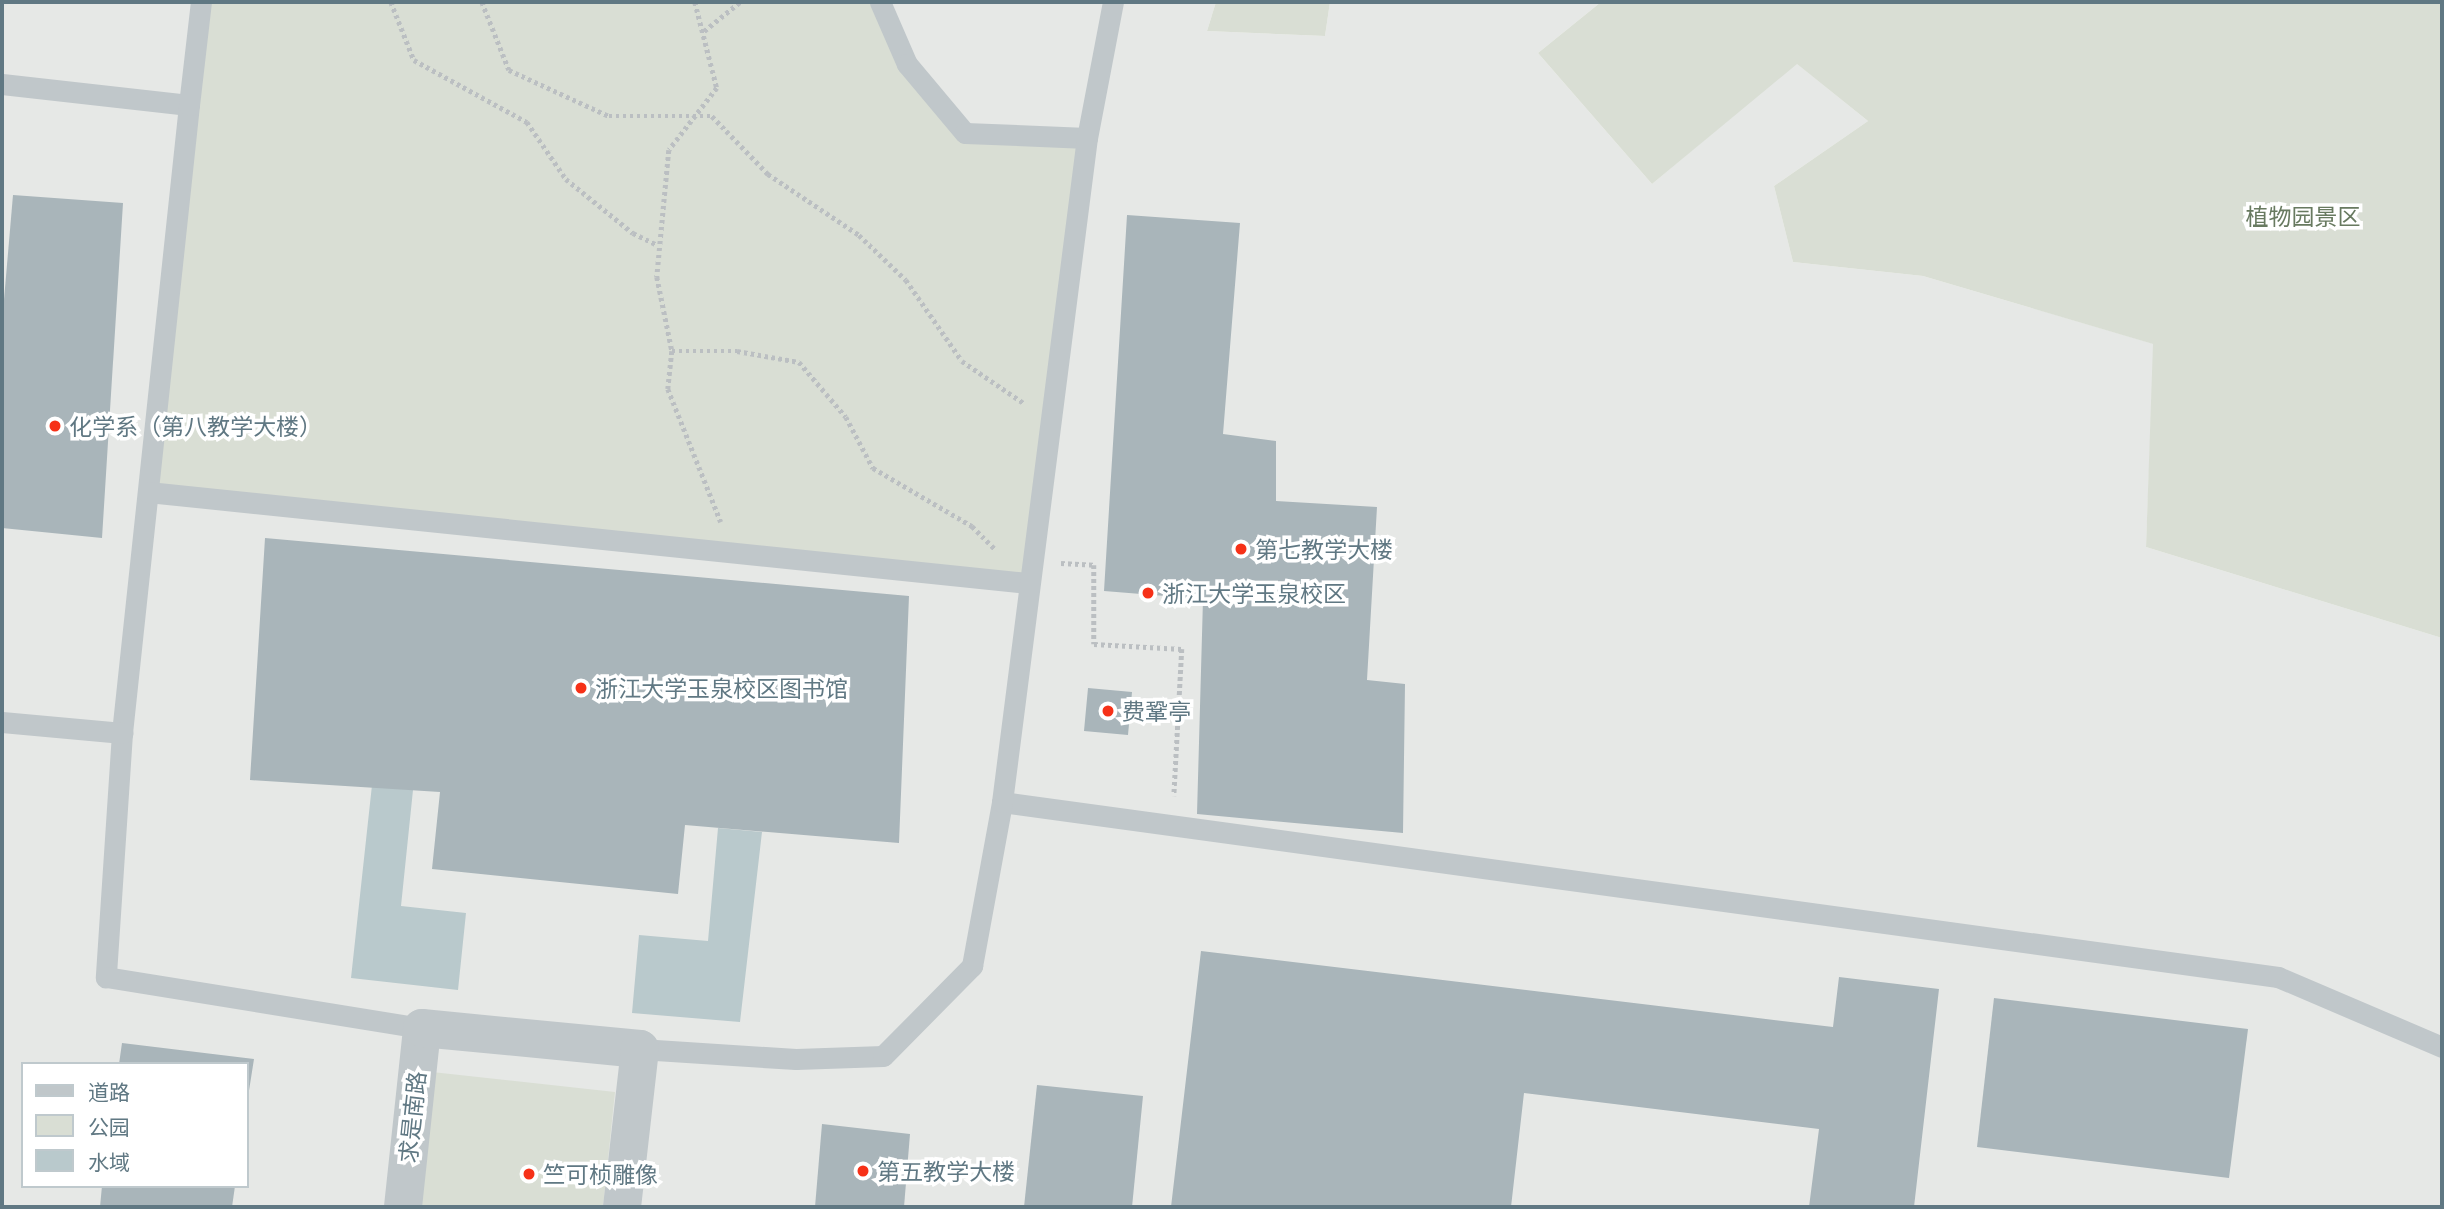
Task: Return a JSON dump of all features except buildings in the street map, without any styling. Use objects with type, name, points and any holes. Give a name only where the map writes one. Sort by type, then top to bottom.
[{"type":"street","points":[[422,1028],[640,1049],[622,1207]]},
{"type":"street","name":"求是南路","points":[[403,1207],[422,1028]]},
{"type":"lane","points":[[201,2],[121,733],[106,977],[422,1028]]},
{"type":"lane","points":[[880,2],[907,64],[965,133],[1087,138]]},
{"type":"lane","points":[[640,1049],[796,1059],[883,1056],[972,966],[1002,802],[1027,583],[1087,138],[1113,2]]},
{"type":"lane","points":[[2,84],[189,105]]},
{"type":"lane","points":[[148,492],[1027,583]]},
{"type":"lane","points":[[2,722],[121,733]]},
{"type":"lane","points":[[1002,802],[2278,976],[2442,1047]]},
{"type":"path","points":[[391,2],[414,60],[527,122],[566,179],[633,233],[656,244]]},
{"type":"path","points":[[482,2],[509,70],[609,116],[712,116],[768,174],[859,235],[906,280],[962,361],[1049,420]]},
{"type":"path","points":[[695,2],[717,88],[691,116],[669,150],[656,244],[672,351],[668,389],[733,552]]},
{"type":"path","points":[[704,31],[740,2]]},
{"type":"path","points":[[672,351],[737,351],[799,362],[846,417],[873,468],[972,526],[1027,583]]},
{"type":"path","points":[[1094,565],[1094,644],[1182,649],[1172,825]]},
{"type":"shaded area","name":"浙江大学玉泉校区","points":[[2,2],[1216,2],[1207,31],[1325,36],[1330,2],[1601,2],[1538,53],[1652,184],[1796,63],[1868,121],[1774,186],[1793,262],[1923,276],[2154,344],[2146,547],[2442,638],[2442,1207],[2,1207]]},
{"type":"green space","points":[[208,2],[880,2],[907,64],[965,133],[1087,138],[1027,583],[148,492]]},
{"type":"green space","points":[[1216,2],[1330,2],[1325,36],[1207,31]]},
{"type":"green space","name":"植物园景区","points":[[1601,2],[2442,2],[2442,638],[2146,547],[2153,344],[1923,276],[1793,262],[1774,186],[1868,121],[1797,64],[1652,184],[1538,53]]},
{"type":"green space","points":[[432,1072],[615,1092],[603,1207],[418,1207]]},
{"type":"water","points":[[372,785],[413,790],[401,906],[466,913],[458,990],[351,978]]},
{"type":"water","points":[[718,828],[762,832],[740,1022],[632,1013],[639,935],[708,941]]},
{"type":"place","name":"化学系（第八教学大楼）","points":[[55,426]]},
{"type":"place","name":"第七教学大楼","points":[[1241,549]]},
{"type":"place","name":"浙江大学玉泉校区","points":[[1148,593]]},
{"type":"place","name":"浙江大学玉泉校区图书馆","points":[[581,688]]},
{"type":"place","name":"费鞏亭","points":[[1108,711]]},
{"type":"place","name":"第五教学大楼","points":[[863,1171]]},
{"type":"place","name":"竺可桢雕像","points":[[529,1174]]}]
